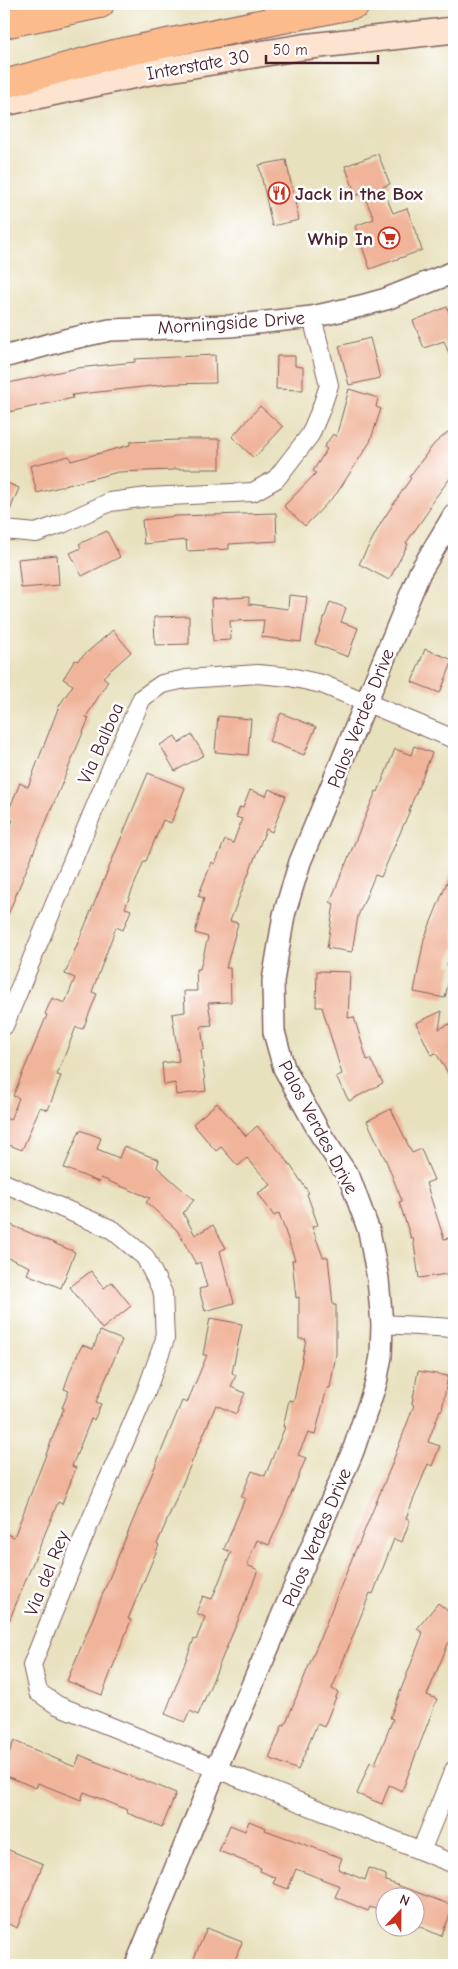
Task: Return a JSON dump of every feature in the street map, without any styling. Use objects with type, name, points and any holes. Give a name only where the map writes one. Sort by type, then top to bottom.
[{"type":"highway","points":[[4,24],[100,4]]},
{"type":"highway","points":[[4,84],[114,54],[356,4]]},
{"type":"main road","name":"Interstate 30","points":[[4,103],[145,73],[302,47],[454,30]]},
{"type":"street","name":"Morningside Drive","points":[[4,356],[110,330],[230,326],[312,317],[386,299],[454,272]]},
{"type":"street","points":[[4,530],[36,533],[64,523],[110,502],[148,497],[253,492],[276,480],[310,434],[322,409],[329,386],[312,317]]},
{"type":"street","name":"Palos Verdes Drive","points":[[136,1965],[216,1769],[353,1451],[376,1384],[381,1356],[382,1324],[378,1279],[370,1231],[350,1179],[322,1135],[284,1068],[274,1032],[273,982],[284,915],[300,862],[420,572],[454,515]]},
{"type":"street","name":"Via Balboa","points":[[4,1026],[142,698],[162,684],[186,678],[258,674],[290,677],[322,684],[454,740]]},
{"type":"street","name":"Via del Rey","points":[[4,1183],[113,1230],[145,1257],[163,1293],[166,1339],[146,1392],[84,1536],[32,1665],[38,1692],[57,1705],[454,1864]]},
{"type":"street","points":[[382,1324],[454,1328]]},
{"type":"street","points":[[421,1851],[454,1770]]},
{"type":"building","points":[[378,154],[390,184],[382,187],[393,213],[407,208],[422,250],[370,269],[355,226],[374,219],[363,193],[356,195],[345,166]]},
{"type":"building","name":"Jack in the Box","points":[[286,160],[299,220],[272,226],[259,165]]},
{"type":"building","points":[[447,307],[454,326],[454,366],[444,341],[424,348],[413,321]]},
{"type":"building","points":[[370,338],[380,378],[349,385],[339,346]]},
{"type":"building","points":[[215,355],[216,383],[169,384],[72,395],[73,398],[4,413],[4,384],[77,368],[135,362],[135,359]]},
{"type":"building","points":[[277,356],[295,356],[295,366],[303,367],[303,390],[276,389]]},
{"type":"building","points":[[349,389],[378,398],[376,407],[381,409],[370,442],[337,493],[305,526],[284,506],[316,473],[313,471],[327,449],[324,447],[333,434],[336,437]]},
{"type":"building","points":[[260,406],[283,427],[254,458],[232,437]]},
{"type":"building","points":[[454,427],[454,473],[429,506],[431,507],[406,543],[408,544],[389,580],[359,564],[382,521],[411,478],[409,477],[434,444]]},
{"type":"building","points":[[220,439],[220,469],[118,472],[37,493],[30,466],[69,456],[71,461],[130,445],[130,442]]},
{"type":"building","points":[[7,483],[19,488],[6,520],[4,520],[4,490]]},
{"type":"building","points":[[276,513],[277,541],[229,544],[229,549],[187,551],[186,540],[144,544],[142,520],[177,516]]},
{"type":"building","points":[[107,531],[120,557],[82,576],[70,553],[81,548],[79,544]]},
{"type":"building","points":[[57,555],[59,585],[21,588],[18,559]]},
{"type":"building","points":[[289,595],[307,597],[301,642],[262,637],[264,620],[230,621],[231,640],[213,641],[211,599],[249,597],[249,604],[288,609]]},
{"type":"building","points":[[330,602],[346,608],[341,622],[358,628],[348,657],[315,644]]},
{"type":"building","points":[[189,616],[189,644],[155,645],[154,617]]},
{"type":"building","points":[[113,630],[131,652],[103,677],[108,681],[86,717],[89,718],[4,924],[4,843],[13,820],[6,817],[20,783],[28,787],[59,706],[73,685],[63,679],[75,660],[77,661]]},
{"type":"building","points":[[425,649],[453,660],[440,693],[412,682]]},
{"type":"building","points":[[281,713],[316,727],[304,755],[269,741]]},
{"type":"building","points":[[218,716],[251,719],[248,755],[215,752]]},
{"type":"building","points":[[192,735],[204,755],[175,771],[160,745],[175,736],[179,743]]},
{"type":"building","points":[[414,746],[432,753],[381,877],[375,875],[358,916],[352,952],[327,948],[334,904],[330,902],[376,791],[378,792],[395,749],[411,755]]},
{"type":"building","points":[[148,773],[185,788],[171,823],[163,820],[146,861],[144,861],[125,908],[131,910],[123,930],[116,927],[92,992],[97,994],[83,1029],[76,1027],[57,1075],[61,1076],[48,1110],[40,1107],[22,1150],[4,1143],[4,1117],[10,1120],[19,1098],[13,1096],[47,1015],[45,1014],[52,998],[65,1003],[75,978],[65,974]]},
{"type":"building","points":[[269,789],[286,796],[272,832],[266,829],[230,921],[238,923],[226,968],[230,968],[231,1002],[208,1003],[212,1025],[201,1026],[204,1049],[201,1050],[206,1091],[176,1095],[175,1083],[164,1085],[162,1063],[179,1061],[172,1014],[185,1012],[184,991],[197,991],[196,969],[200,969],[208,937],[195,933],[204,898],[198,896],[212,862],[215,864],[225,840],[233,843],[242,819],[236,817],[240,807],[243,808],[250,790],[266,796]]},
{"type":"building","points":[[454,865],[454,948],[447,965],[452,966],[445,998],[414,992],[424,939]]},
{"type":"building","points":[[317,971],[350,972],[348,1018],[354,1017],[367,1060],[370,1059],[383,1083],[349,1101],[336,1077],[342,1074],[322,1007],[316,1007]]},
{"type":"building","points":[[442,1011],[439,1029],[454,1022],[454,1083],[436,1053],[431,1055],[416,1023]]},
{"type":"building","points":[[217,1103],[246,1136],[257,1126],[286,1159],[309,1193],[307,1194],[318,1225],[312,1227],[323,1257],[328,1257],[333,1305],[336,1305],[336,1354],[330,1388],[327,1388],[315,1435],[308,1433],[298,1455],[306,1458],[269,1545],[257,1540],[247,1565],[258,1570],[242,1611],[198,1715],[190,1711],[185,1722],[165,1714],[194,1639],[196,1640],[205,1617],[196,1613],[203,1596],[212,1599],[231,1552],[224,1549],[245,1498],[241,1497],[252,1471],[265,1476],[285,1427],[283,1427],[289,1400],[294,1401],[306,1339],[299,1339],[299,1297],[296,1298],[292,1260],[295,1260],[279,1213],[274,1216],[258,1193],[271,1185],[247,1158],[238,1166],[221,1147],[216,1151],[193,1124]]},
{"type":"building","points":[[391,1109],[412,1153],[421,1149],[434,1180],[426,1183],[444,1239],[449,1238],[454,1273],[419,1278],[413,1238],[411,1238],[399,1202],[402,1201],[367,1121]]},
{"type":"building","points":[[80,1130],[101,1138],[97,1149],[119,1158],[124,1146],[159,1160],[157,1167],[194,1200],[183,1213],[195,1235],[213,1225],[226,1248],[220,1251],[234,1303],[205,1311],[199,1289],[207,1287],[200,1262],[196,1264],[177,1230],[146,1202],[150,1198],[101,1178],[99,1182],[64,1168]]},
{"type":"building","points":[[4,1222],[75,1252],[61,1288],[27,1274],[30,1267],[4,1256]]},
{"type":"building","points":[[91,1271],[104,1288],[112,1282],[131,1306],[102,1329],[70,1287]]},
{"type":"building","points":[[210,1318],[242,1324],[232,1373],[236,1375],[231,1387],[245,1393],[236,1414],[216,1405],[157,1544],[159,1545],[128,1619],[131,1620],[102,1695],[67,1681],[182,1401],[187,1403],[207,1355],[203,1355]]},
{"type":"building","points":[[100,1331],[122,1340],[96,1402],[101,1404],[94,1420],[91,1419],[72,1466],[76,1468],[62,1504],[58,1502],[4,1633],[4,1533],[14,1537],[64,1408],[62,1408],[69,1391],[64,1389],[71,1369],[82,1345],[93,1349]]},
{"type":"building","points":[[418,1371],[448,1376],[442,1410],[440,1410],[428,1442],[440,1446],[432,1466],[428,1464],[406,1518],[410,1520],[402,1542],[394,1539],[373,1594],[370,1593],[332,1689],[338,1692],[324,1727],[317,1724],[298,1770],[269,1758],[283,1724],[285,1725],[390,1469],[414,1405],[412,1404]]},
{"type":"building","points":[[438,1603],[454,1616],[454,1637],[448,1644],[427,1695],[437,1699],[402,1791],[389,1785],[382,1804],[357,1794],[370,1762],[375,1764],[393,1719],[390,1718],[423,1633],[417,1629]]},
{"type":"building","points":[[14,1741],[75,1767],[80,1755],[176,1793],[162,1827],[127,1813],[128,1810],[84,1792],[81,1800],[38,1783],[36,1788],[4,1775],[4,1765]]},
{"type":"building","points":[[249,1821],[266,1828],[265,1830],[342,1858],[338,1869],[365,1880],[369,1868],[386,1875],[386,1881],[400,1886],[376,1886],[376,1909],[370,1907],[368,1911],[335,1897],[340,1886],[296,1869],[288,1889],[273,1883],[276,1878],[260,1871],[261,1868],[219,1851],[230,1825],[245,1831]]},
{"type":"building","points":[[4,1848],[43,1864],[17,1928],[4,1922]]},
{"type":"building","points":[[426,1896],[454,1906],[441,1936],[426,1929]]},
{"type":"building","points":[[207,1928],[242,1942],[233,1965],[212,1965],[194,1958]]},
{"type":"place","name":"Jack in the Box","points":[[279,193]]},
{"type":"place","name":"Whip In","points":[[389,238]]}]
